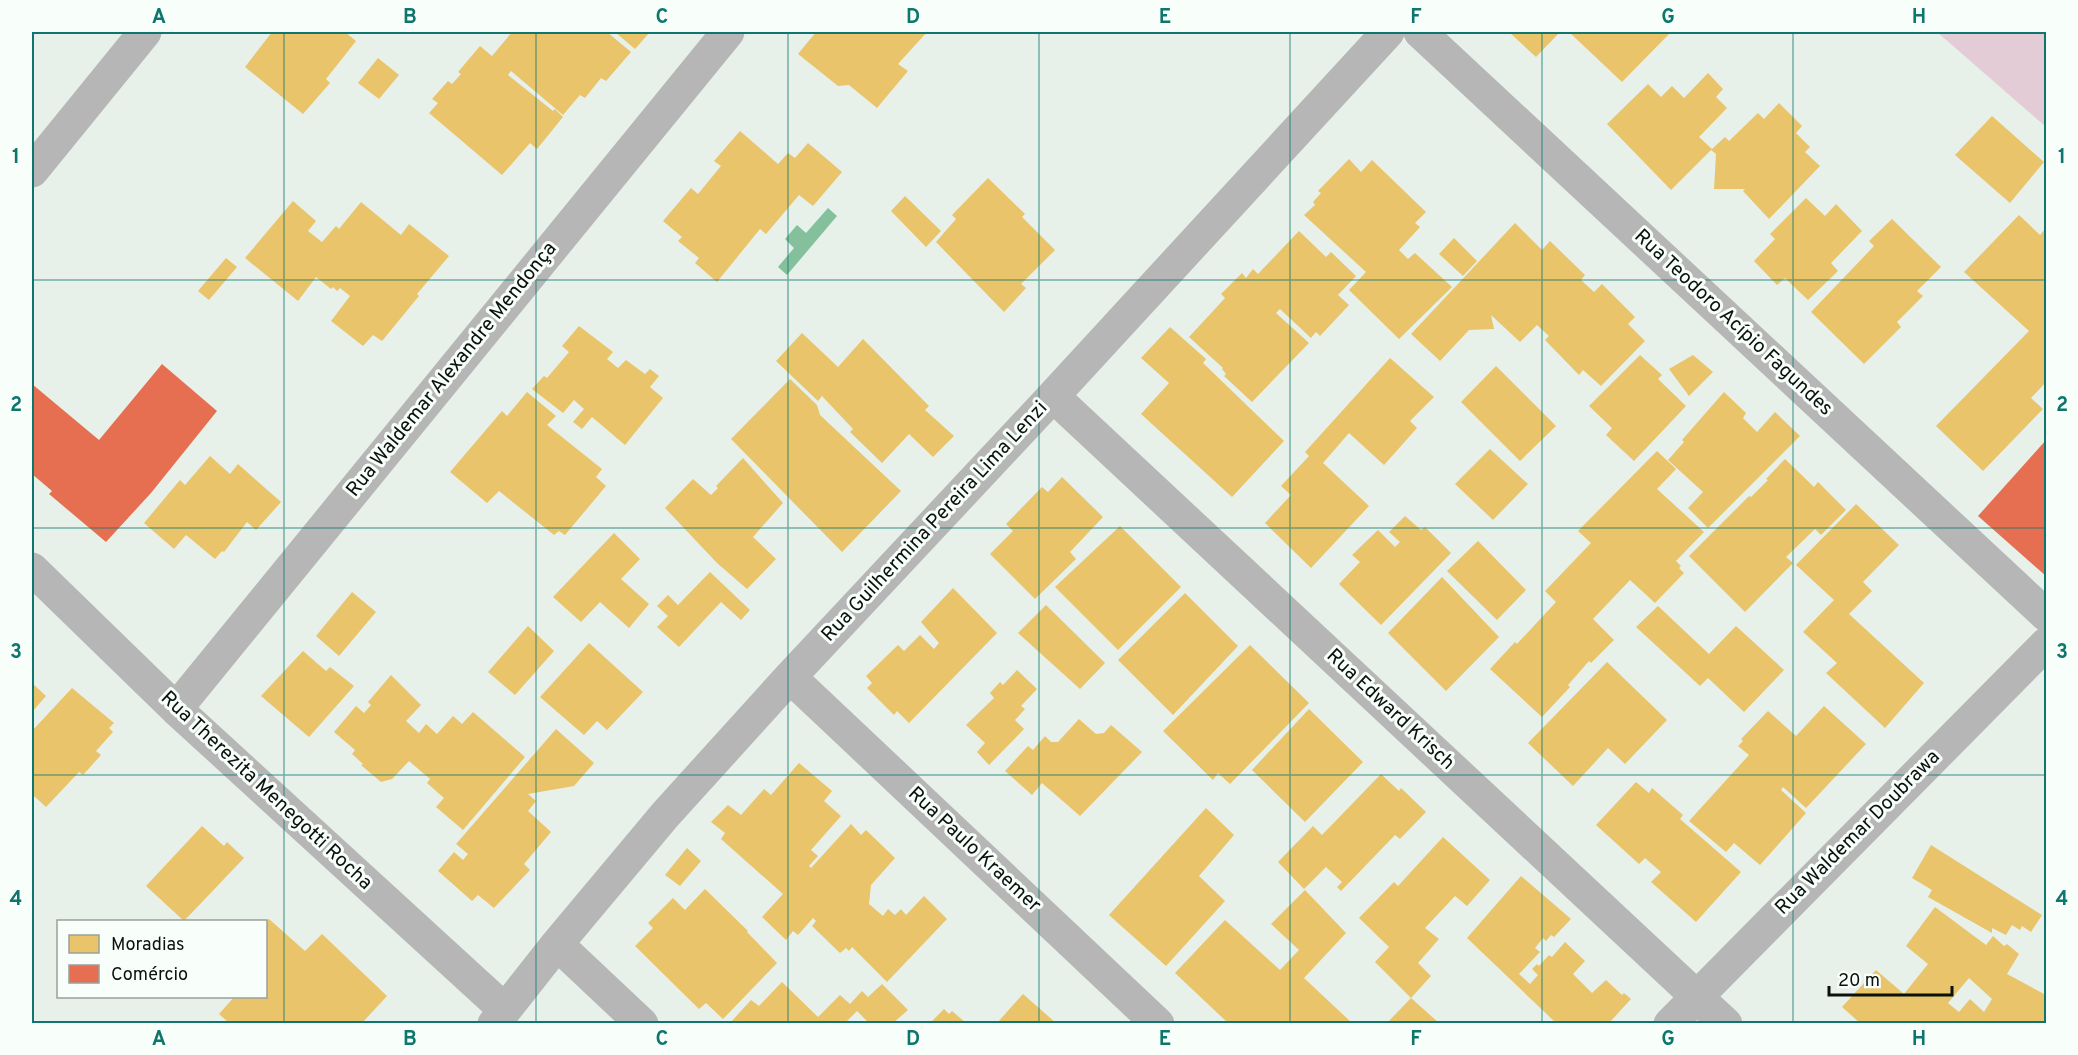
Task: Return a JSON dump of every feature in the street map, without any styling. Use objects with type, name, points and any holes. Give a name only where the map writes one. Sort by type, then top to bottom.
[{"type":"street","points":[[32,171],[145,32]]},
{"type":"street","name":"Rua Waldemar Alexandre Mendonça","points":[[176,709],[728,32]]},
{"type":"street","name":"Rua Guilhermina Pereira Lima Lenzi","points":[[500,1017],[557,944],[665,815],[1388,32]]},
{"type":"street","name":"Rua Teodoro Acípio Fagundes","points":[[1420,32],[2046,615]]},
{"type":"street","name":"Rua Edward Krisch","points":[[1053,396],[1726,1023]]},
{"type":"street","name":"Rua Therezita Menegotti Rocha","points":[[32,568],[176,709],[500,1017]]},
{"type":"street","name":"Rua Waldemar Doubrawa","points":[[1670,1023],[2046,644]]},
{"type":"street","name":"Rua Paulo Kraemer","points":[[790,677],[1158,1023]]},
{"type":"street","points":[[557,944],[642,1023]]},
{"type":"shaded area","points":[[1937,32],[2046,32],[2046,127]]},
{"type":"shaded area","points":[[828,208],[837,216],[787,275],[778,267],[794,248],[785,239],[797,225],[806,233]]},
{"type":"building: Moradias","points":[[272,32],[345,32],[356,41],[326,79],[330,83],[303,114],[245,67]]},
{"type":"building: Moradias","points":[[512,32],[607,32],[631,52],[606,81],[601,78],[585,98],[580,95],[563,115],[511,71],[508,75],[563,117],[537,149],[530,143],[502,175],[429,113],[438,103],[432,99],[448,81],[452,84],[461,74],[458,72],[480,46],[492,56]]},
{"type":"building: Moradias","points":[[615,32],[650,32],[635,49]]},
{"type":"building: Moradias","points":[[816,32],[927,32],[898,64],[908,71],[877,108],[849,85],[838,86],[798,54]]},
{"type":"building: Moradias","points":[[1509,32],[1560,32],[1536,57]]},
{"type":"building: Moradias","points":[[1569,32],[1671,32],[1622,82]]},
{"type":"building: Moradias","points":[[378,58],[399,75],[379,99],[358,83]]},
{"type":"building: Moradias","points":[[1708,73],[1723,89],[1716,97],[1727,108],[1699,137],[1712,149],[1725,137],[1729,141],[1758,113],[1764,119],[1779,103],[1802,126],[1796,133],[1810,147],[1805,152],[1820,166],[1769,219],[1743,191],[1745,189],[1714,189],[1716,154],[1711,150],[1671,190],[1607,124],[1648,84],[1661,97],[1672,86],[1684,98]]},
{"type":"building: Moradias","points":[[1992,116],[2044,162],[2010,203],[1955,155]]},
{"type":"building: Moradias","points":[[740,131],[778,164],[788,153],[795,158],[808,143],[842,172],[813,206],[799,195],[766,234],[760,229],[717,282],[695,263],[699,258],[678,241],[682,237],[663,221],[691,188],[698,194],[721,166],[714,161]]},
{"type":"building: Moradias","points":[[1349,159],[1361,172],[1372,160],[1426,212],[1415,223],[1420,227],[1399,250],[1408,259],[1415,253],[1452,287],[1399,339],[1349,290],[1366,272],[1304,215],[1315,205],[1313,202],[1321,193],[1318,191]]},
{"type":"building: Moradias","points":[[988,178],[1025,214],[1022,217],[1055,250],[1021,284],[1026,288],[1004,312],[936,242],[956,219],[952,215]]},
{"type":"building: Moradias","points":[[905,196],[941,231],[926,247],[891,211]]},
{"type":"building: Moradias","points":[[1806,198],[1825,216],[1836,204],[1862,231],[1831,263],[1838,271],[1808,300],[1785,278],[1777,285],[1754,261],[1775,239],[1770,234]]},
{"type":"building: Moradias","points":[[293,201],[316,221],[308,231],[322,242],[336,226],[339,229],[361,202],[401,235],[409,224],[449,256],[382,341],[373,335],[363,346],[331,321],[350,296],[340,288],[337,291],[333,287],[331,289],[316,277],[298,301],[245,258]]},
{"type":"building: Moradias","points":[[2019,215],[2040,235],[2046,228],[2046,382],[2031,398],[2043,409],[1983,471],[1936,426],[2029,331],[1964,272]]},
{"type":"building: Moradias","points":[[1892,219],[1941,267],[1917,291],[1923,296],[1897,322],[1901,327],[1864,364],[1811,312],[1874,246],[1869,241]]},
{"type":"building: Moradias","points":[[1515,223],[1542,250],[1550,241],[1585,275],[1581,280],[1594,292],[1602,284],[1635,317],[1628,324],[1645,341],[1601,386],[1583,370],[1579,375],[1545,340],[1549,336],[1537,325],[1520,342],[1491,315],[1494,329],[1469,330],[1440,361],[1411,334]]},
{"type":"building: Moradias","points":[[1299,231],[1326,257],[1331,252],[1356,276],[1338,295],[1349,305],[1320,336],[1316,332],[1311,338],[1280,309],[1276,313],[1309,343],[1252,402],[1224,376],[1226,374],[1223,368],[1189,337],[1225,298],[1221,294],[1242,273],[1246,278],[1253,269],[1258,274]]},
{"type":"building: Moradias","points":[[1454,238],[1477,261],[1463,276],[1439,254]]},
{"type":"building: Moradias","points":[[226,258],[237,267],[209,300],[198,291]]},
{"type":"building: Moradias","points":[[579,326],[613,352],[607,359],[618,368],[626,360],[645,374],[650,369],[659,376],[650,387],[663,398],[625,445],[592,417],[582,429],[573,422],[584,409],[574,400],[563,413],[532,389],[544,376],[547,378],[569,352],[562,346]]},
{"type":"building: Moradias","points":[[1170,327],[1206,359],[1203,363],[1284,441],[1232,497],[1141,414],[1169,383],[1141,358]]},
{"type":"building: Moradias","points":[[802,333],[838,367],[863,339],[929,406],[925,410],[954,436],[933,457],[909,434],[882,463],[850,432],[853,429],[822,396],[818,401],[776,361]]},
{"type":"building: Moradias","points":[[1640,355],[1662,375],[1658,379],[1686,406],[1634,461],[1606,435],[1612,428],[1589,406]]},
{"type":"building: Moradias","points":[[1693,355],[1713,372],[1689,396],[1669,369]]},
{"type":"building: Moradias","points":[[1390,358],[1434,397],[1410,421],[1417,428],[1384,465],[1349,433],[1323,463],[1369,506],[1311,568],[1265,523],[1291,495],[1281,486],[1309,456],[1305,452]]},
{"type":"building: Moradias","points":[[1496,366],[1556,426],[1520,461],[1461,402]]},
{"type":"building: Moradias","points":[[790,379],[817,405],[820,415],[901,491],[842,552],[731,439]]},
{"type":"building: Moradias","points":[[527,392],[556,416],[547,425],[602,469],[596,477],[606,486],[565,535],[559,531],[554,535],[499,491],[487,503],[450,472],[502,411],[507,416]]},
{"type":"building: Moradias","points":[[1724,392],[1746,413],[1743,418],[1757,432],[1775,412],[1800,436],[1708,528],[1688,508],[1703,492],[1668,460],[1684,442],[1682,440]]},
{"type":"building: Moradias","points":[[1490,449],[1528,484],[1493,520],[1455,484]]},
{"type":"building: Moradias","points":[[1657,451],[1676,469],[1657,489],[1704,532],[1676,561],[1684,573],[1655,603],[1630,580],[1593,619],[1614,640],[1591,663],[1589,661],[1568,685],[1570,687],[1542,717],[1490,669],[1556,602],[1545,591],[1591,543],[1578,531]]},
{"type":"building: Moradias","points":[[210,456],[230,474],[238,464],[281,502],[256,530],[247,522],[224,552],[222,551],[215,559],[186,535],[174,549],[144,523],[180,480],[185,485]]},
{"type":"building: Moradias","points":[[743,458],[783,503],[753,537],[776,559],[747,589],[717,563],[665,508],[693,479],[711,495],[718,488],[716,486]]},
{"type":"building: Moradias","points":[[1785,459],[1814,487],[1818,482],[1846,510],[1821,535],[1815,529],[1786,557],[1793,563],[1745,612],[1689,556],[1768,480],[1766,479]]},
{"type":"building: Moradias","points":[[1062,477],[1103,517],[1070,552],[1076,559],[1035,599],[990,554],[1013,531],[1006,524],[1042,487],[1048,492]]},
{"type":"building: Moradias","points":[[1856,504],[1899,545],[1863,582],[1872,591],[1849,614],[1924,683],[1885,728],[1826,673],[1837,663],[1803,632],[1834,600],[1796,565]]},
{"type":"building: Moradias","points":[[1405,516],[1421,530],[1425,527],[1451,553],[1381,625],[1339,584],[1360,562],[1352,555],[1378,530],[1395,547],[1400,542],[1389,532]]},
{"type":"building: Moradias","points":[[1120,526],[1181,587],[1118,650],[1055,587]]},
{"type":"building: Moradias","points":[[614,533],[640,559],[621,579],[649,604],[629,628],[600,602],[581,622],[553,597]]},
{"type":"building: Moradias","points":[[1478,541],[1526,590],[1497,620],[1447,571]]},
{"type":"building: Moradias","points":[[710,572],[750,610],[741,620],[721,602],[679,647],[657,627],[668,616],[657,606],[668,595],[678,605]]},
{"type":"building: Moradias","points":[[1442,577],[1499,637],[1446,691],[1388,633]]},
{"type":"building: Moradias","points":[[953,588],[997,633],[909,723],[897,711],[894,715],[867,688],[872,683],[866,676],[898,645],[904,651],[920,635],[934,649],[939,643],[921,622]]},
{"type":"building: Moradias","points":[[352,592],[376,612],[339,656],[316,636]]},
{"type":"building: Moradias","points":[[1185,593],[1238,646],[1173,715],[1118,660]]},
{"type":"building: Moradias","points":[[1046,605],[1105,663],[1080,689],[1018,633]]},
{"type":"building: Moradias","points":[[1658,606],[1709,654],[1736,626],[1784,670],[1744,712],[1708,678],[1700,686],[1636,627]]},
{"type":"building: Moradias","points":[[528,626],[554,651],[515,695],[488,672]]},
{"type":"building: Moradias","points":[[589,643],[643,692],[607,730],[597,721],[584,735],[540,697]]},
{"type":"building: Moradias","points":[[1250,645],[1309,703],[1230,784],[1218,773],[1213,780],[1163,731]]},
{"type":"building: Moradias","points":[[303,651],[326,671],[330,667],[354,686],[309,737],[261,696]]},
{"type":"building: Moradias","points":[[1607,662],[1667,720],[1625,764],[1608,748],[1573,786],[1528,743]]},
{"type":"building: Moradias","points":[[1017,670],[1037,689],[1021,706],[1025,709],[1015,720],[1024,729],[989,765],[977,752],[985,743],[966,725],[994,698],[990,693],[1000,682],[1003,685]]},
{"type":"building: Moradias","points":[[391,675],[421,705],[406,721],[419,733],[426,724],[437,734],[453,716],[462,724],[473,712],[525,757],[463,830],[436,807],[444,798],[427,783],[430,779],[409,761],[392,779],[381,782],[352,754],[355,750],[334,732],[356,706],[364,713],[371,705],[368,702]]},
{"type":"building: Moradias","points":[[32,683],[46,696],[32,712]]},
{"type":"building: Moradias","points":[[72,688],[114,723],[109,728],[113,732],[96,751],[101,755],[83,775],[79,772],[46,807],[34,796],[32,799],[32,731]]},
{"type":"building: Moradias","points":[[1824,706],[1866,744],[1806,808],[1783,787],[1781,790],[1806,813],[1760,865],[1734,843],[1726,852],[1689,821],[1749,755],[1738,746],[1743,741],[1741,739],[1768,711],[1796,736]]},
{"type":"building: Moradias","points":[[1309,709],[1363,762],[1305,822],[1252,770]]},
{"type":"building: Moradias","points":[[1079,719],[1096,734],[1104,733],[1111,725],[1142,752],[1080,816],[1042,783],[1032,795],[1005,771],[1028,746],[1033,750],[1045,736],[1051,742],[1058,742]]},
{"type":"building: Moradias","points":[[556,729],[594,763],[574,786],[528,794],[536,801],[528,811],[551,832],[524,864],[530,870],[494,908],[478,895],[472,901],[438,871],[454,852],[463,860],[468,854],[456,844]]},
{"type":"building: Moradias","points":[[799,763],[832,791],[824,801],[841,816],[811,850],[818,856],[809,866],[811,868],[851,824],[861,835],[866,830],[895,858],[871,885],[869,904],[883,916],[888,909],[895,915],[901,909],[906,915],[924,896],[947,919],[887,982],[852,947],[849,951],[846,948],[840,953],[812,926],[816,921],[813,918],[798,935],[793,931],[786,940],[762,917],[783,894],[721,839],[725,833],[711,822],[728,805],[741,815],[764,789],[771,795]]},
{"type":"building: Moradias","points":[[1381,774],[1399,791],[1401,788],[1426,812],[1400,839],[1395,835],[1341,891],[1337,887],[1342,882],[1326,867],[1304,889],[1278,862],[1313,826],[1322,835]]},
{"type":"building: Moradias","points":[[1636,782],[1649,793],[1652,788],[1683,815],[1680,819],[1741,872],[1696,922],[1651,882],[1661,872],[1645,858],[1639,864],[1596,825]]},
{"type":"building: Moradias","points":[[1206,808],[1234,835],[1199,876],[1225,901],[1166,966],[1109,915]]},
{"type":"building: Moradias","points":[[202,826],[224,846],[227,842],[244,858],[185,920],[146,886]]},
{"type":"building: Moradias","points":[[1443,837],[1490,880],[1467,906],[1455,896],[1425,928],[1439,939],[1418,963],[1431,976],[1411,998],[1375,962],[1389,947],[1359,918],[1394,882],[1398,886]]},
{"type":"building: Moradias","points":[[1931,845],[2042,915],[2031,932],[2022,926],[2020,930],[2012,925],[2006,935],[1992,928],[1992,933],[1928,897],[1932,890],[1912,878]]},
{"type":"building: Moradias","points":[[687,848],[701,861],[680,886],[665,875]]},
{"type":"building: Moradias","points":[[1521,876],[1571,919],[1554,937],[1551,935],[1546,941],[1543,938],[1535,948],[1540,952],[1519,974],[1530,984],[1538,975],[1532,969],[1537,964],[1539,966],[1549,955],[1552,957],[1565,942],[1585,961],[1573,974],[1592,993],[1606,980],[1622,995],[1624,993],[1631,999],[1609,1023],[1556,1023],[1467,938]]},
{"type":"building: Moradias","points":[[705,889],[777,963],[723,1019],[706,1003],[699,1009],[635,946],[653,928],[648,923],[673,898],[685,910]]},
{"type":"building: Moradias","points":[[1305,890],[1346,933],[1304,978],[1352,1023],[1228,1023],[1175,973],[1225,920],[1280,970],[1299,950],[1271,924]]},
{"type":"building: Moradias","points":[[1935,907],[1986,945],[1993,936],[2004,946],[2007,944],[2019,954],[2007,974],[2046,995],[2046,1023],[1860,1023],[1842,1007],[1876,970],[1904,994],[1928,964],[1906,946]],"holes":[[[1969,978],[1992,999],[1984,1012],[1970,999],[1959,1012],[1948,1003]]]},
{"type":"building: Moradias","points":[[269,919],[305,951],[322,934],[387,996],[362,1023],[354,1021],[351,1023],[229,1023],[219,1014],[233,998],[267,998],[267,921]]},
{"type":"building: Moradias","points":[[782,982],[818,1017],[840,995],[850,1004],[862,991],[868,997],[882,984],[908,1010],[893,1023],[869,1023],[857,1011],[845,1023],[730,1023],[751,1000],[759,1006]]},
{"type":"building: Moradias","points":[[1023,994],[1056,1023],[997,1023]]},
{"type":"building: Moradias","points":[[1411,998],[1439,1023],[1387,1023]]},
{"type":"building: Moradias","points":[[944,1009],[949,1014],[952,1011],[966,1023],[930,1023]]},
{"type":"building: Comércio","points":[[162,364],[217,411],[151,493],[106,542],[49,494],[52,491],[32,474],[32,384],[99,440]]},
{"type":"building: Comércio","points":[[2046,440],[2046,576],[1978,516]]}]
